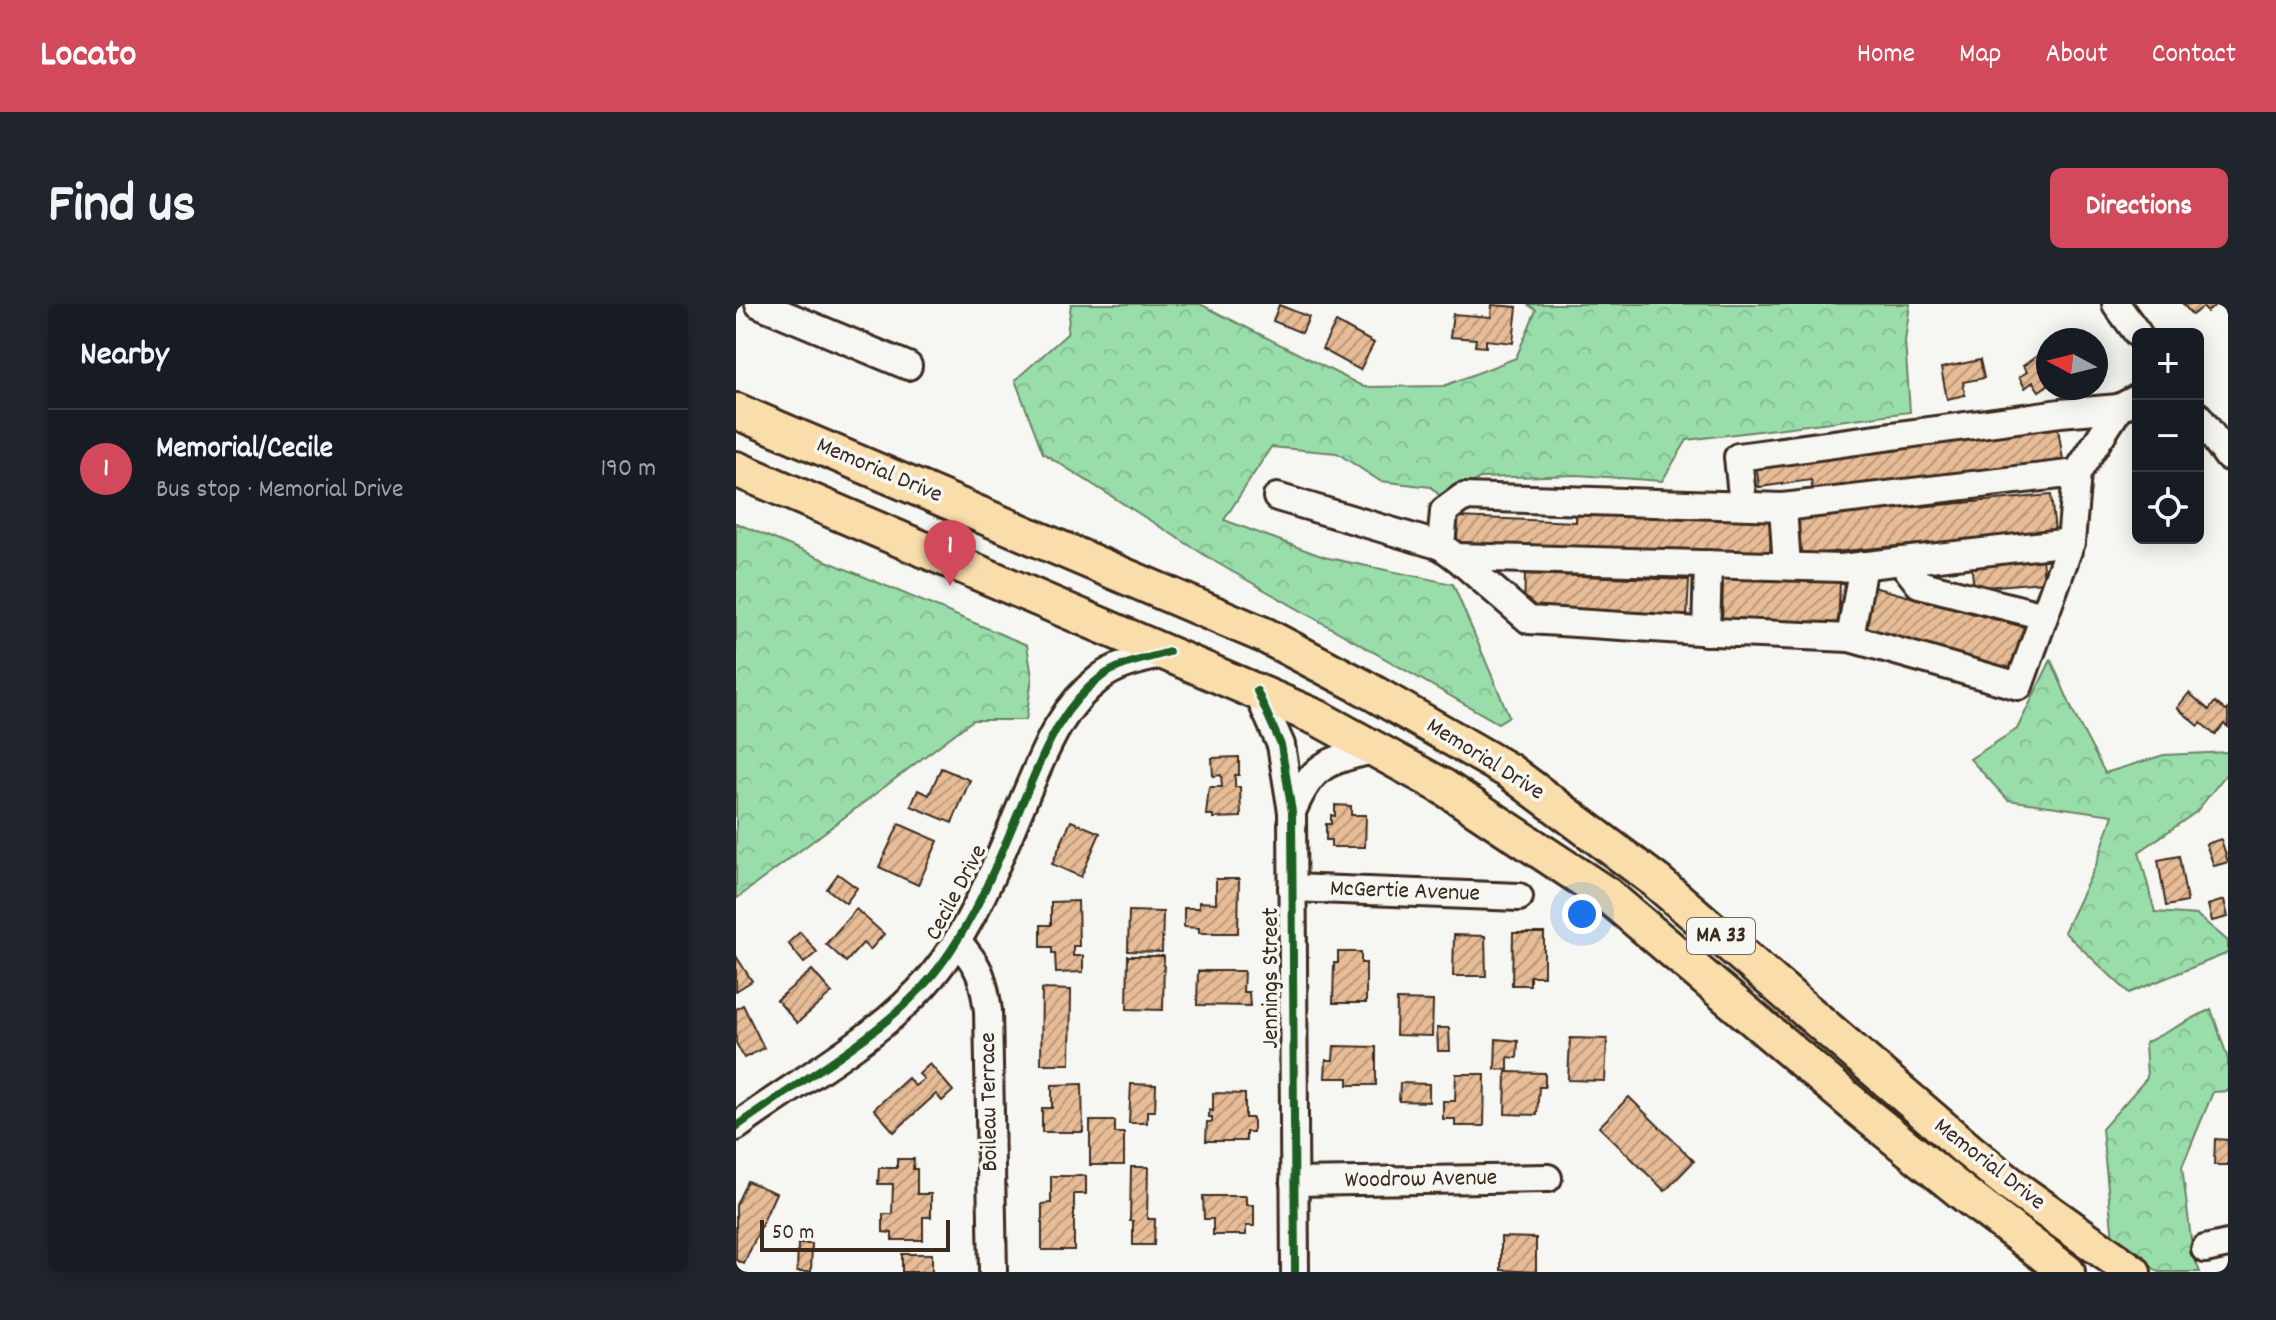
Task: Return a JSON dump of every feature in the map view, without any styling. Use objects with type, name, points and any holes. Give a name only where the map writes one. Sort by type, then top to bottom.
[{"type":"main road","name":"Memorial Drive","points":[[736,411],[1266,636],[1363,687],[1509,771],[1656,881],[1874,1072],[2015,1188],[2133,1272]]},
{"type":"main road","name":"Memorial Drive","points":[[736,469],[1318,718],[1442,786],[1607,895],[1863,1112],[2067,1272]]},
{"type":"street","points":[[759,304],[795,311],[908,366]]},
{"type":"street","points":[[2116,304],[2134,328]]},
{"type":"street","points":[[2077,473],[1783,507],[1463,497],[1444,511],[1449,551],[1529,620],[1850,638],[2019,686],[2071,542],[2077,473],[2129,403]]},
{"type":"street","points":[[1743,505],[1738,457],[2129,403]]},
{"type":"street","points":[[2204,424],[2228,457]]},
{"type":"street","points":[[1277,497],[1449,551],[1841,568],[2071,542]]},
{"type":"street","points":[[1783,507],[1787,566]]},
{"type":"street","points":[[1901,561],[1919,584],[2044,616]]},
{"type":"street","points":[[1706,632],[1708,564]]},
{"type":"street","points":[[1850,638],[1863,565]]},
{"type":"street","name":"Cecile Drive","points":[[736,1127],[876,1029],[916,994],[957,941],[1007,841],[1057,723],[1103,675],[1169,652]]},
{"type":"street","name":"Jennings Street","points":[[1257,691],[1281,745],[1292,812],[1295,1272]]},
{"type":"street","name":"Jennings Street","points":[[1292,812],[1306,782],[1319,769],[1342,757],[1377,749]]},
{"type":"street","name":"McGertie Avenue","points":[[1292,888],[1519,897]]},
{"type":"street","name":"Boileau Terrace","points":[[957,941],[977,963],[988,1011],[993,1272]]},
{"type":"street","name":"Woodrow Avenue","points":[[1294,1182],[1548,1178]]},
{"type":"green space","points":[[1071,304],[1200,304],[1364,387],[1444,386],[1516,358],[1536,310],[1527,304],[1910,304],[1905,341],[1910,412],[1687,440],[1662,481],[1577,475],[1480,478],[1443,499],[1431,487],[1380,481],[1337,453],[1271,447],[1224,520],[1324,557],[1453,584],[1509,716],[1498,723],[1219,564],[1043,453],[1015,380],[1067,334]]},
{"type":"green space","points":[[736,523],[1027,645],[1032,677],[1026,720],[973,720],[736,899]]},
{"type":"green space","points":[[2051,660],[2075,716],[2105,773],[2164,755],[2228,752],[2228,772],[2196,812],[2139,852],[2155,912],[2197,915],[2228,941],[2228,953],[2129,993],[2064,932],[2096,865],[2113,815],[2008,800],[1970,759],[2017,729]]},
{"type":"green space","points":[[2211,1009],[2228,1059],[2228,1091],[2213,1092],[2182,1167],[2193,1255],[2200,1272],[2159,1272],[2113,1239],[2102,1129],[2147,1078],[2145,1043]]},
{"type":"building","points":[[2183,304],[2217,304],[2207,312],[2203,307],[2192,315]]},
{"type":"building","points":[[1279,305],[1309,317],[1302,333],[1273,321]]},
{"type":"building","points":[[1492,305],[1517,307],[1513,343],[1486,340],[1486,347],[1475,346],[1476,339],[1450,337],[1453,314],[1491,317]]},
{"type":"building","points":[[1336,322],[1374,343],[1360,370],[1322,349]]},
{"type":"building","points":[[2036,357],[2036,386],[2033,382],[2025,388],[2019,377],[2027,372],[2023,366]]},
{"type":"building","points":[[1980,360],[1984,378],[1963,382],[1965,395],[1947,399],[1941,368]]},
{"type":"building","points":[[2057,422],[2063,460],[1813,493],[1811,480],[1759,487],[1756,463]]},
{"type":"building","points":[[2051,495],[2055,532],[1799,555],[1796,518]]},
{"type":"building","points":[[1576,510],[1772,518],[1770,554],[1457,542],[1458,517],[1576,522]]},
{"type":"building","points":[[2042,557],[2044,582],[1974,588],[1971,563]]},
{"type":"building","points":[[1525,574],[1689,580],[1687,617],[1524,611]]},
{"type":"building","points":[[1723,576],[1840,581],[1838,630],[1722,625]]},
{"type":"building","points":[[1873,587],[2024,627],[2011,674],[1861,634]]},
{"type":"building","points":[[2189,693],[2209,710],[2215,702],[2226,711],[2228,709],[2228,727],[2224,724],[2215,735],[2177,708]]},
{"type":"building","points":[[1239,757],[1235,787],[1240,787],[1241,817],[1213,818],[1213,815],[1206,815],[1209,787],[1222,787],[1221,775],[1213,776],[1212,758]]},
{"type":"building","points":[[941,768],[970,780],[952,823],[911,806],[918,790],[929,795]]},
{"type":"building","points":[[1335,805],[1351,806],[1351,815],[1366,815],[1365,847],[1331,847],[1331,840],[1326,840],[1326,824],[1331,824],[1331,815],[1335,816]]},
{"type":"building","points":[[1071,821],[1100,833],[1081,877],[1052,864]]},
{"type":"building","points":[[899,824],[938,841],[918,885],[879,867]]},
{"type":"building","points":[[2221,839],[2228,862],[2214,866],[2206,844]]},
{"type":"building","points":[[2179,856],[2187,902],[2166,906],[2158,860]]},
{"type":"building","points":[[838,874],[857,888],[846,903],[827,889]]},
{"type":"building","points":[[1216,879],[1239,879],[1238,933],[1199,933],[1199,928],[1184,927],[1184,908],[1199,908],[1199,902],[1216,903]]},
{"type":"building","points":[[2224,900],[2228,917],[2212,921],[2208,905]]},
{"type":"building","points":[[1078,901],[1079,946],[1073,946],[1073,956],[1083,956],[1083,972],[1056,973],[1052,947],[1041,947],[1041,925],[1051,925],[1051,902]]},
{"type":"building","points":[[856,909],[884,934],[870,950],[863,943],[846,962],[826,944]]},
{"type":"building","points":[[1129,911],[1163,912],[1162,952],[1128,951]]},
{"type":"building","points":[[800,932],[817,952],[804,963],[788,943]]},
{"type":"building","points":[[1513,933],[1544,933],[1544,976],[1530,976],[1530,985],[1512,985]]},
{"type":"building","points":[[1454,935],[1485,936],[1486,976],[1453,976]]},
{"type":"building","points":[[1338,952],[1361,952],[1361,963],[1366,963],[1366,1003],[1333,1003],[1334,963],[1338,963]]},
{"type":"building","points":[[736,956],[752,981],[736,991]]},
{"type":"building","points":[[1128,956],[1164,956],[1163,1010],[1127,1009]]},
{"type":"building","points":[[812,970],[832,993],[797,1023],[777,1000]]},
{"type":"building","points":[[1198,971],[1244,971],[1243,992],[1249,992],[1250,1006],[1197,1005]]},
{"type":"building","points":[[1042,989],[1071,990],[1070,1064],[1041,1064]]},
{"type":"building","points":[[1397,1000],[1433,1001],[1432,1036],[1396,1035]]},
{"type":"building","points":[[743,1005],[764,1048],[744,1058],[736,1043],[736,1009]]},
{"type":"building","points":[[1437,1028],[1449,1028],[1450,1051],[1438,1051]]},
{"type":"building","points":[[1570,1038],[1607,1039],[1605,1081],[1568,1080]]},
{"type":"building","points":[[1496,1039],[1518,1041],[1517,1058],[1508,1057],[1508,1070],[1495,1069]]},
{"type":"building","points":[[1334,1046],[1376,1047],[1376,1085],[1348,1085],[1348,1078],[1325,1078],[1326,1060],[1333,1060]]},
{"type":"building","points":[[930,1064],[953,1091],[942,1101],[936,1094],[894,1132],[874,1109],[908,1078],[915,1086],[924,1079],[919,1074]]},
{"type":"building","points":[[1506,1072],[1545,1073],[1545,1087],[1539,1087],[1537,1115],[1505,1114]]},
{"type":"building","points":[[1456,1074],[1485,1074],[1484,1126],[1455,1126],[1455,1119],[1443,1119],[1443,1101],[1455,1101]]},
{"type":"building","points":[[1400,1083],[1429,1084],[1429,1102],[1399,1101]]},
{"type":"building","points":[[1082,1084],[1083,1132],[1042,1132],[1042,1108],[1052,1108],[1052,1085]]},
{"type":"building","points":[[1131,1084],[1156,1085],[1155,1111],[1147,1111],[1147,1123],[1129,1123]]},
{"type":"building","points":[[1213,1093],[1245,1094],[1245,1118],[1253,1118],[1253,1132],[1246,1132],[1246,1141],[1206,1141],[1207,1122],[1212,1122],[1209,1110],[1213,1111]]},
{"type":"building","points":[[1629,1097],[1694,1161],[1665,1191],[1599,1127]]},
{"type":"building","points":[[1090,1121],[1115,1121],[1115,1133],[1124,1133],[1124,1165],[1090,1165]]},
{"type":"building","points":[[2215,1139],[2228,1140],[2228,1165],[2214,1165]]},
{"type":"building","points":[[897,1159],[914,1159],[917,1194],[931,1194],[931,1217],[923,1217],[923,1240],[892,1240],[892,1233],[883,1232],[883,1214],[892,1214],[893,1184],[878,1184],[879,1168],[897,1168]]},
{"type":"building","points":[[1131,1167],[1148,1167],[1147,1219],[1155,1219],[1154,1245],[1133,1245]]},
{"type":"building","points":[[1051,1176],[1086,1176],[1086,1194],[1074,1194],[1074,1250],[1042,1250],[1042,1204],[1051,1203]]},
{"type":"building","points":[[747,1181],[776,1193],[744,1264],[736,1260],[736,1205]]},
{"type":"building","points":[[1203,1196],[1246,1196],[1246,1205],[1254,1205],[1254,1226],[1246,1226],[1246,1235],[1213,1235],[1213,1219],[1204,1219]]},
{"type":"building","points":[[1501,1237],[1536,1238],[1536,1272],[1501,1270]]},
{"type":"building","points":[[798,1244],[812,1244],[811,1272],[797,1272]]},
{"type":"building","points":[[902,1254],[932,1254],[932,1272],[902,1272]]},
{"type":"cycle path","points":[[736,1127],[864,1039],[911,999],[932,976],[973,913],[1046,749],[1063,718],[1086,690],[1108,672],[1169,652]]},
{"type":"cycle path","points":[[1257,691],[1281,745],[1292,812],[1295,1272]]},
{"type":"place","name":"Memorial/Cecile","points":[[950,586]]}]
